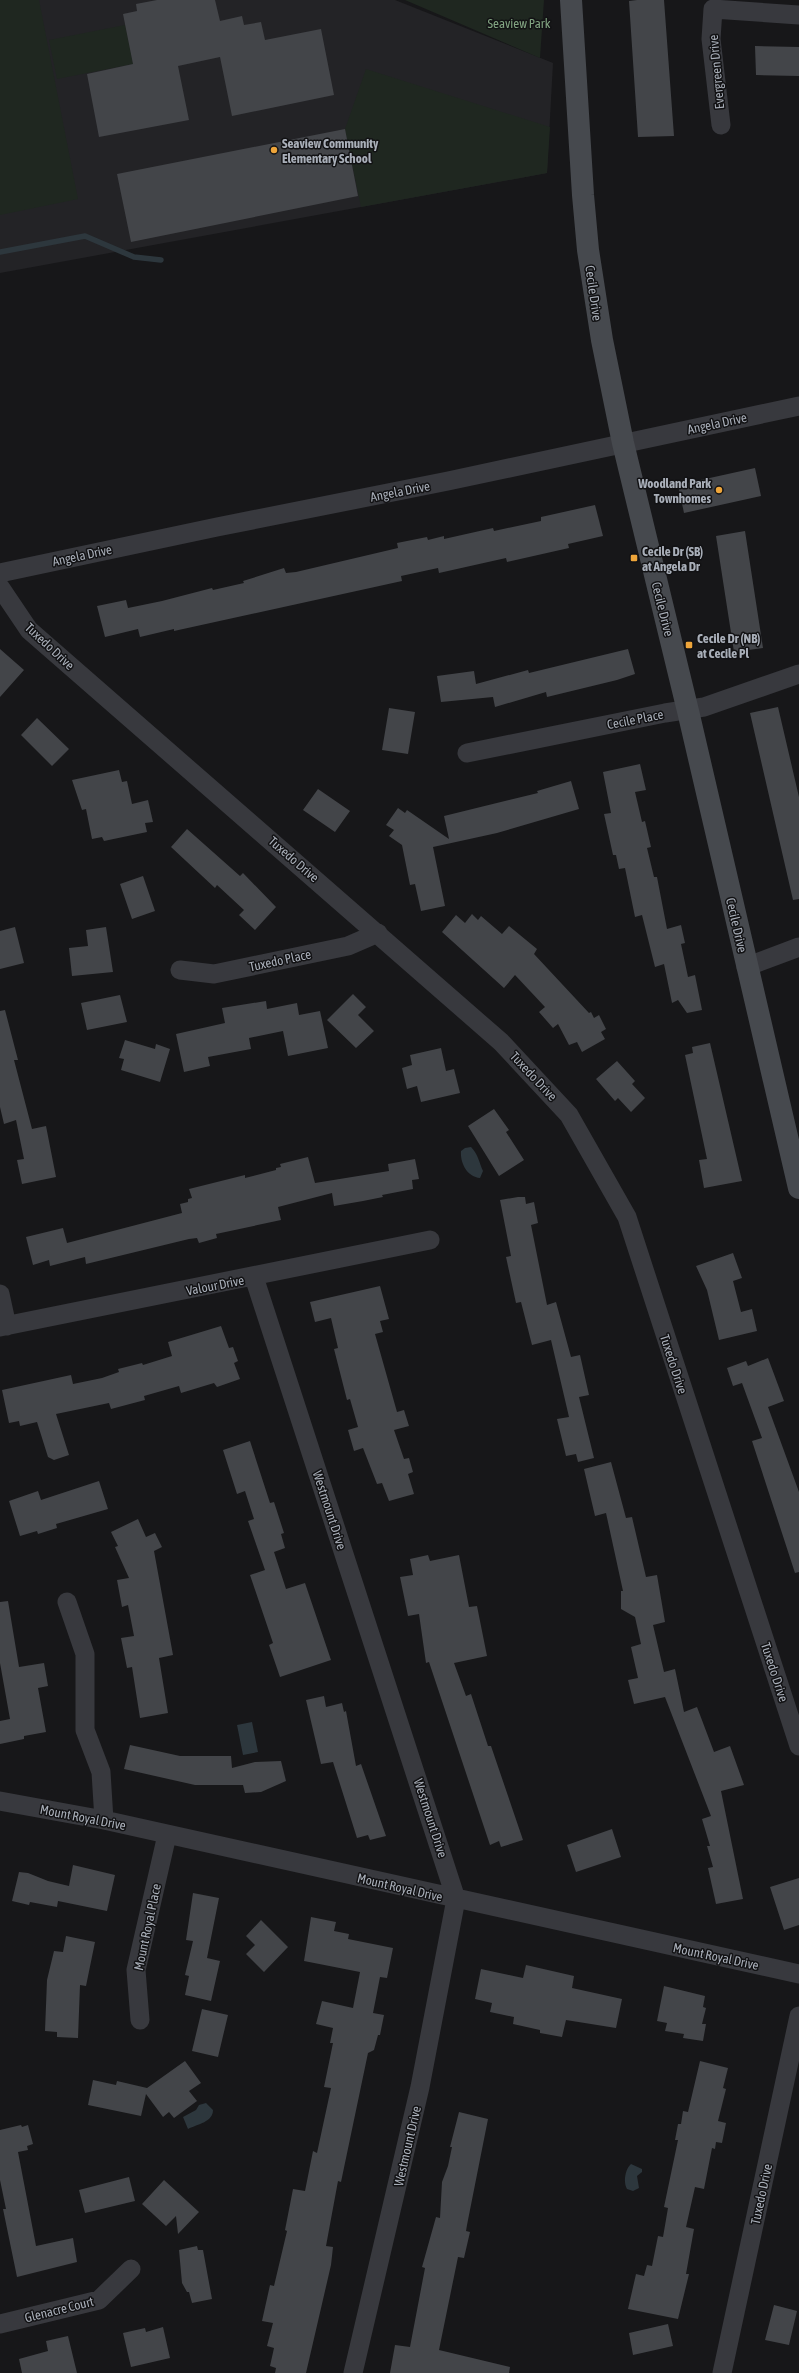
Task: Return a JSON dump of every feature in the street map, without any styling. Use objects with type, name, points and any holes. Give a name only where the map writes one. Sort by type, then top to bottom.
[{"type":"street","name":"Cecile Drive","points":[[571,0],[588,250],[602,340],[622,443],[688,711],[746,967],[799,1188]]},
{"type":"street","name":"Evergreen Drive","points":[[721,125],[711,39],[713,9],[799,15]]},
{"type":"street","name":"Angela Drive","points":[[0,573],[218,527],[448,481],[799,406]]},
{"type":"street","name":"Tuxedo Drive","points":[[0,587],[29,630],[502,1042],[569,1115],[627,1217],[799,1746]]},
{"type":"street","name":"Cecile Place","points":[[467,753],[665,713],[704,708],[799,674]]},
{"type":"street","name":"Tuxedo Place","points":[[180,970],[214,974],[348,946],[378,933]]},
{"type":"street","points":[[746,967],[799,947]]},
{"type":"street","name":"Valour Drive","points":[[4,1326],[254,1277],[430,1240]]},
{"type":"street","name":"Westmount Drive","points":[[254,1277],[456,1899],[420,2087],[353,2373]]},
{"type":"street","points":[[0,1294],[4,1326]]},
{"type":"street","points":[[67,1602],[85,1654],[85,1730],[101,1772],[104,1820]]},
{"type":"street","name":"Mount Royal Drive","points":[[0,1801],[104,1820],[799,1974]]},
{"type":"street","name":"Mount Royal Place","points":[[140,2020],[136,1970],[167,1835]]},
{"type":"street","name":"Tuxedo Drive","points":[[722,2373],[799,2016]]},
{"type":"street","name":"Glenacre Court","points":[[0,2324],[99,2300],[131,2269]]},
{"type":"shaded area","name":"Seaview Community Elementary School","points":[[0,0],[395,0],[553,63],[547,173],[0,273]]},
{"type":"shaded area","points":[[471,1147],[477,1155],[483,1171],[480,1178],[471,1175],[463,1165],[461,1151],[465,1148]]},
{"type":"shaded area","points":[[252,1722],[258,1752],[243,1755],[237,1725]]},
{"type":"shaded area","points":[[206,2103],[213,2110],[208,2120],[188,2129],[183,2117],[196,2110],[199,2105]]},
{"type":"shaded area","points":[[631,2164],[642,2169],[642,2172],[637,2176],[639,2188],[633,2191],[627,2189],[625,2183],[626,2173]]},
{"type":"green space","points":[[0,0],[39,0],[78,199],[0,215]]},
{"type":"green space","name":"Seaview Park","points":[[405,0],[544,0],[540,58]]},
{"type":"green space","points":[[125,25],[133,64],[57,79],[49,40]]},
{"type":"green space","points":[[366,69],[550,127],[547,173],[361,207],[345,129]]},
{"type":"building","points":[[157,0],[215,0],[220,21],[242,16],[244,25],[261,22],[265,40],[321,29],[334,95],[232,116],[220,57],[178,66],[189,120],[99,137],[87,74],[133,64],[123,14],[137,11],[136,4]]},
{"type":"building","points":[[664,0],[674,136],[638,137],[629,1]]},
{"type":"building","points":[[755,46],[799,47],[799,76],[756,75]]},
{"type":"building","points":[[345,129],[358,196],[131,242],[117,174]]},
{"type":"building","name":"Woodland Park Townhomes","points":[[755,468],[761,496],[684,513],[678,485]]},
{"type":"building","points":[[595,505],[603,536],[568,544],[569,548],[507,562],[506,558],[439,573],[438,568],[401,576],[402,581],[174,631],[174,629],[140,637],[138,629],[105,637],[97,606],[126,600],[128,608],[212,588],[213,590],[244,583],[243,581],[284,568],[286,573],[296,572],[398,548],[397,543],[427,537],[428,540],[444,536],[444,539],[493,528],[494,531],[541,521],[541,517]]},
{"type":"building","points":[[745,531],[763,648],[734,652],[716,536]]},
{"type":"building","points":[[0,649],[24,670],[0,697]]},
{"type":"building","points":[[628,649],[635,674],[617,680],[547,697],[546,692],[495,707],[493,697],[441,702],[437,676],[474,671],[476,684],[528,670],[529,673]]},
{"type":"building","points":[[778,707],[799,797],[799,899],[793,900],[750,713]]},
{"type":"building","points":[[389,708],[415,712],[408,754],[382,750]]},
{"type":"building","points":[[37,718],[69,749],[52,766],[21,735]]},
{"type":"building","points":[[640,764],[646,790],[635,792],[642,822],[645,821],[651,847],[647,848],[654,877],[657,877],[667,929],[681,925],[685,943],[681,944],[688,977],[695,975],[702,1010],[687,1013],[678,1000],[672,1003],[664,964],[655,967],[642,915],[635,917],[625,868],[619,869],[616,855],[613,855],[604,814],[611,813],[603,772]]},
{"type":"building","points":[[119,770],[122,782],[127,781],[132,804],[148,800],[153,822],[145,823],[147,832],[104,841],[102,837],[92,839],[86,809],[82,810],[72,780]]},
{"type":"building","points":[[571,781],[579,809],[497,833],[433,847],[445,906],[421,911],[415,884],[410,885],[402,845],[389,836],[394,830],[386,825],[398,808],[405,813],[407,810],[449,839],[444,816],[538,793],[537,791]]},
{"type":"building","points":[[318,789],[350,811],[335,832],[303,810]]},
{"type":"building","points":[[187,829],[240,876],[243,873],[276,907],[255,930],[239,915],[244,910],[217,885],[215,888],[171,847]]},
{"type":"building","points":[[143,876],[155,911],[132,919],[120,884]]},
{"type":"building","points":[[472,914],[478,920],[481,916],[502,934],[509,926],[537,949],[534,954],[589,1013],[591,1012],[594,1018],[599,1015],[606,1029],[601,1032],[605,1039],[582,1052],[577,1042],[569,1045],[558,1024],[553,1028],[539,1012],[545,1007],[515,975],[504,988],[442,932],[456,915],[465,923]]},
{"type":"building","points":[[15,927],[24,963],[0,969],[0,931]]},
{"type":"building","points":[[106,927],[113,972],[72,976],[69,948],[88,946],[86,930]]},
{"type":"building","points":[[353,994],[366,1007],[358,1015],[374,1031],[356,1048],[327,1020]]},
{"type":"building","points":[[120,995],[127,1022],[87,1030],[81,1003]]},
{"type":"building","points":[[266,1001],[267,1009],[297,1003],[299,1015],[320,1011],[328,1048],[288,1056],[283,1031],[249,1038],[251,1049],[208,1057],[210,1066],[184,1072],[176,1034],[225,1023],[222,1008]]},
{"type":"building","points":[[5,1010],[18,1060],[14,1060],[32,1129],[46,1126],[56,1177],[22,1184],[17,1160],[24,1159],[16,1120],[4,1124],[0,1107],[0,1011]]},
{"type":"building","points":[[125,1040],[155,1049],[156,1044],[170,1049],[160,1082],[121,1070],[124,1059],[119,1058]]},
{"type":"building","points":[[710,1043],[742,1181],[704,1188],[699,1160],[707,1159],[685,1055],[693,1053],[692,1047]]},
{"type":"building","points":[[441,1048],[446,1071],[454,1069],[460,1093],[421,1102],[417,1086],[407,1089],[402,1068],[412,1065],[410,1055]]},
{"type":"building","points":[[617,1061],[635,1081],[632,1084],[645,1098],[631,1112],[618,1098],[615,1101],[596,1079]]},
{"type":"building","points":[[494,1109],[509,1130],[506,1132],[524,1160],[499,1176],[468,1126]]},
{"type":"building","points":[[308,1157],[315,1183],[389,1171],[388,1164],[415,1159],[419,1179],[412,1180],[413,1189],[382,1195],[383,1197],[363,1201],[334,1206],[332,1193],[278,1207],[281,1220],[216,1234],[217,1238],[199,1243],[197,1238],[189,1239],[86,1264],[85,1257],[50,1266],[49,1260],[33,1265],[26,1237],[63,1228],[67,1243],[182,1213],[180,1204],[188,1202],[188,1199],[192,1198],[189,1189],[245,1175],[245,1178],[276,1170],[276,1168],[281,1167],[280,1164]]},
{"type":"building","points":[[525,1197],[526,1204],[534,1202],[538,1223],[531,1225],[547,1305],[556,1302],[571,1357],[580,1355],[589,1395],[579,1397],[594,1458],[578,1462],[576,1454],[566,1456],[557,1419],[569,1417],[551,1340],[532,1345],[521,1302],[516,1303],[506,1257],[511,1256],[500,1200]]},
{"type":"building","points":[[733,1253],[742,1278],[733,1281],[741,1312],[752,1309],[757,1331],[719,1340],[707,1290],[696,1266]]},
{"type":"building","points":[[380,1286],[389,1319],[380,1321],[383,1332],[375,1334],[397,1412],[404,1410],[409,1426],[394,1430],[404,1459],[409,1458],[413,1472],[408,1474],[414,1494],[389,1501],[382,1483],[377,1484],[363,1448],[354,1451],[348,1430],[358,1427],[350,1399],[347,1400],[334,1349],[338,1348],[331,1318],[315,1322],[310,1302]]},
{"type":"building","points":[[221,1326],[229,1348],[233,1347],[238,1361],[234,1363],[240,1379],[217,1387],[214,1383],[181,1393],[179,1386],[144,1396],[145,1400],[111,1409],[109,1403],[56,1414],[69,1455],[54,1460],[48,1457],[37,1422],[20,1426],[19,1421],[9,1423],[2,1390],[71,1375],[73,1384],[102,1378],[119,1372],[118,1369],[142,1363],[143,1365],[172,1356],[168,1342]]},
{"type":"building","points":[[768,1358],[784,1401],[768,1407],[799,1492],[799,1572],[795,1573],[752,1441],[762,1438],[742,1383],[733,1386],[727,1368],[746,1361],[748,1366]]},
{"type":"building","points":[[250,1441],[270,1503],[274,1502],[284,1533],[281,1534],[285,1548],[274,1552],[286,1589],[305,1583],[331,1660],[280,1677],[269,1645],[273,1643],[250,1575],[265,1570],[248,1521],[254,1519],[245,1491],[237,1494],[223,1450]]},
{"type":"building","points":[[611,1462],[626,1518],[632,1517],[646,1577],[657,1575],[665,1622],[653,1625],[664,1672],[675,1669],[684,1712],[697,1707],[714,1752],[730,1746],[744,1785],[721,1791],[743,1899],[716,1904],[708,1868],[713,1867],[707,1846],[710,1846],[702,1819],[711,1816],[665,1697],[634,1704],[628,1680],[638,1678],[631,1647],[641,1644],[635,1617],[621,1609],[621,1591],[623,1591],[606,1513],[595,1516],[584,1469]]},
{"type":"building","points":[[99,1481],[108,1509],[56,1524],[57,1528],[38,1534],[37,1531],[20,1536],[9,1501],[38,1491],[41,1500]]},
{"type":"building","points":[[138,1519],[146,1537],[155,1533],[162,1547],[154,1551],[173,1655],[159,1658],[168,1713],[140,1718],[132,1667],[127,1668],[121,1638],[134,1636],[128,1605],[122,1607],[117,1580],[129,1578],[115,1547],[118,1546],[111,1532]]},
{"type":"building","points":[[428,1555],[430,1561],[459,1555],[469,1607],[477,1606],[487,1656],[454,1663],[466,1696],[471,1694],[488,1746],[491,1746],[523,1840],[501,1847],[499,1841],[490,1845],[429,1662],[426,1663],[419,1614],[408,1616],[400,1577],[413,1575],[410,1559]]},
{"type":"building","points":[[8,1601],[19,1667],[44,1663],[48,1686],[38,1688],[46,1732],[24,1736],[24,1739],[0,1744],[0,1721],[10,1719],[0,1663],[0,1602]]},
{"type":"building","points":[[324,1696],[326,1707],[342,1703],[344,1712],[346,1711],[356,1766],[361,1764],[386,1836],[370,1840],[368,1835],[357,1838],[333,1762],[321,1764],[306,1700]]},
{"type":"building","points":[[130,1745],[180,1756],[231,1756],[232,1768],[255,1762],[281,1761],[286,1781],[261,1792],[245,1793],[243,1785],[195,1785],[124,1769]]},
{"type":"building","points":[[612,1829],[621,1857],[576,1872],[567,1845]]},
{"type":"building","points":[[73,1865],[115,1875],[107,1911],[58,1901],[57,1907],[30,1902],[29,1905],[12,1901],[19,1872],[28,1873],[48,1881],[69,1886]]},
{"type":"building","points":[[799,1878],[799,1925],[784,1930],[770,1887]]},
{"type":"building","points":[[193,1893],[219,1898],[207,1958],[220,1961],[211,2001],[185,1995],[189,1976],[185,1975],[193,1941],[186,1940]]},
{"type":"building","points":[[311,1917],[336,1922],[334,1931],[349,1934],[348,1939],[393,1948],[387,1978],[380,1977],[373,2013],[384,2015],[380,2035],[378,2035],[374,2050],[368,2053],[341,2182],[338,2181],[326,2246],[333,2247],[331,2265],[306,2373],[275,2373],[276,2368],[270,2366],[274,2348],[267,2346],[273,2323],[262,2321],[270,2285],[274,2286],[287,2231],[285,2230],[293,2189],[305,2191],[313,2151],[317,2153],[331,2088],[324,2087],[333,2043],[330,2043],[333,2028],[316,2024],[322,2001],[353,2008],[360,1972],[304,1961]]},
{"type":"building","points":[[261,1920],[288,1947],[264,1972],[246,1954],[255,1945],[246,1936]]},
{"type":"building","points":[[66,1936],[95,1942],[86,1986],[80,1985],[78,2038],[57,2037],[57,2032],[45,2031],[47,1980],[54,1951],[63,1952]]},
{"type":"building","points":[[526,1965],[574,1976],[572,1988],[622,1999],[616,2028],[566,2020],[562,2037],[540,2033],[540,2030],[513,2024],[514,2017],[490,2012],[492,2003],[475,1999],[481,1969],[523,1978]]},
{"type":"building","points":[[664,1986],[705,1996],[703,2007],[706,2008],[702,2024],[706,2024],[703,2041],[683,2038],[684,2034],[665,2031],[667,2023],[657,2021]]},
{"type":"building","points":[[202,2009],[228,2015],[218,2057],[192,2051]]},
{"type":"building","points":[[185,2061],[201,2083],[189,2091],[197,2101],[174,2118],[169,2112],[163,2117],[146,2094],[141,2116],[88,2105],[93,2080],[116,2085],[117,2081],[147,2088]]},
{"type":"building","points":[[700,2061],[728,2068],[723,2088],[726,2089],[718,2121],[726,2123],[722,2143],[716,2142],[715,2149],[712,2148],[704,2189],[695,2187],[686,2227],[694,2229],[686,2274],[689,2274],[678,2319],[628,2309],[636,2274],[644,2276],[647,2265],[652,2266],[658,2236],[663,2237],[668,2208],[664,2207],[678,2140],[675,2140],[678,2124],[681,2124],[683,2111],[688,2112]]},
{"type":"building","points":[[459,2112],[488,2119],[466,2231],[470,2232],[464,2258],[458,2257],[439,2350],[510,2367],[509,2373],[390,2373],[395,2345],[410,2347],[425,2268],[422,2267],[436,2217],[440,2218],[442,2182],[448,2166],[452,2147],[450,2147]]},
{"type":"building","points":[[21,2125],[22,2127],[28,2125],[33,2144],[27,2146],[28,2150],[18,2152],[36,2246],[73,2238],[77,2262],[17,2277],[3,2209],[6,2209],[0,2180],[0,2130]]},
{"type":"building","points":[[129,2177],[135,2201],[85,2213],[79,2190]]},
{"type":"building","points":[[164,2180],[199,2212],[178,2234],[176,2216],[166,2226],[142,2204]]},
{"type":"building","points":[[197,2246],[198,2250],[203,2250],[212,2299],[192,2303],[189,2292],[187,2292],[182,2283],[179,2250]]},
{"type":"building","points":[[774,2305],[797,2311],[789,2345],[765,2340]]},
{"type":"building","points":[[668,2324],[673,2346],[633,2355],[629,2333]]},
{"type":"building","points":[[163,2327],[170,2358],[131,2367],[123,2333],[145,2328],[146,2332]]},
{"type":"building","points":[[68,2336],[77,2373],[22,2373],[19,2359],[48,2351],[46,2341]]},
{"type":"waterway","points":[[0,252],[85,236],[134,257],[161,260]]},
{"type":"place","name":"Seaview Community Elementary School","points":[[274,150]]},
{"type":"place","name":"Woodland Park Townhomes","points":[[719,490]]},
{"type":"place","name":"Cecile Dr (SB) at Angela Dr","points":[[634,558]]},
{"type":"place","name":"Cecile Dr (NB) at Cecile Pl","points":[[689,645]]}]
